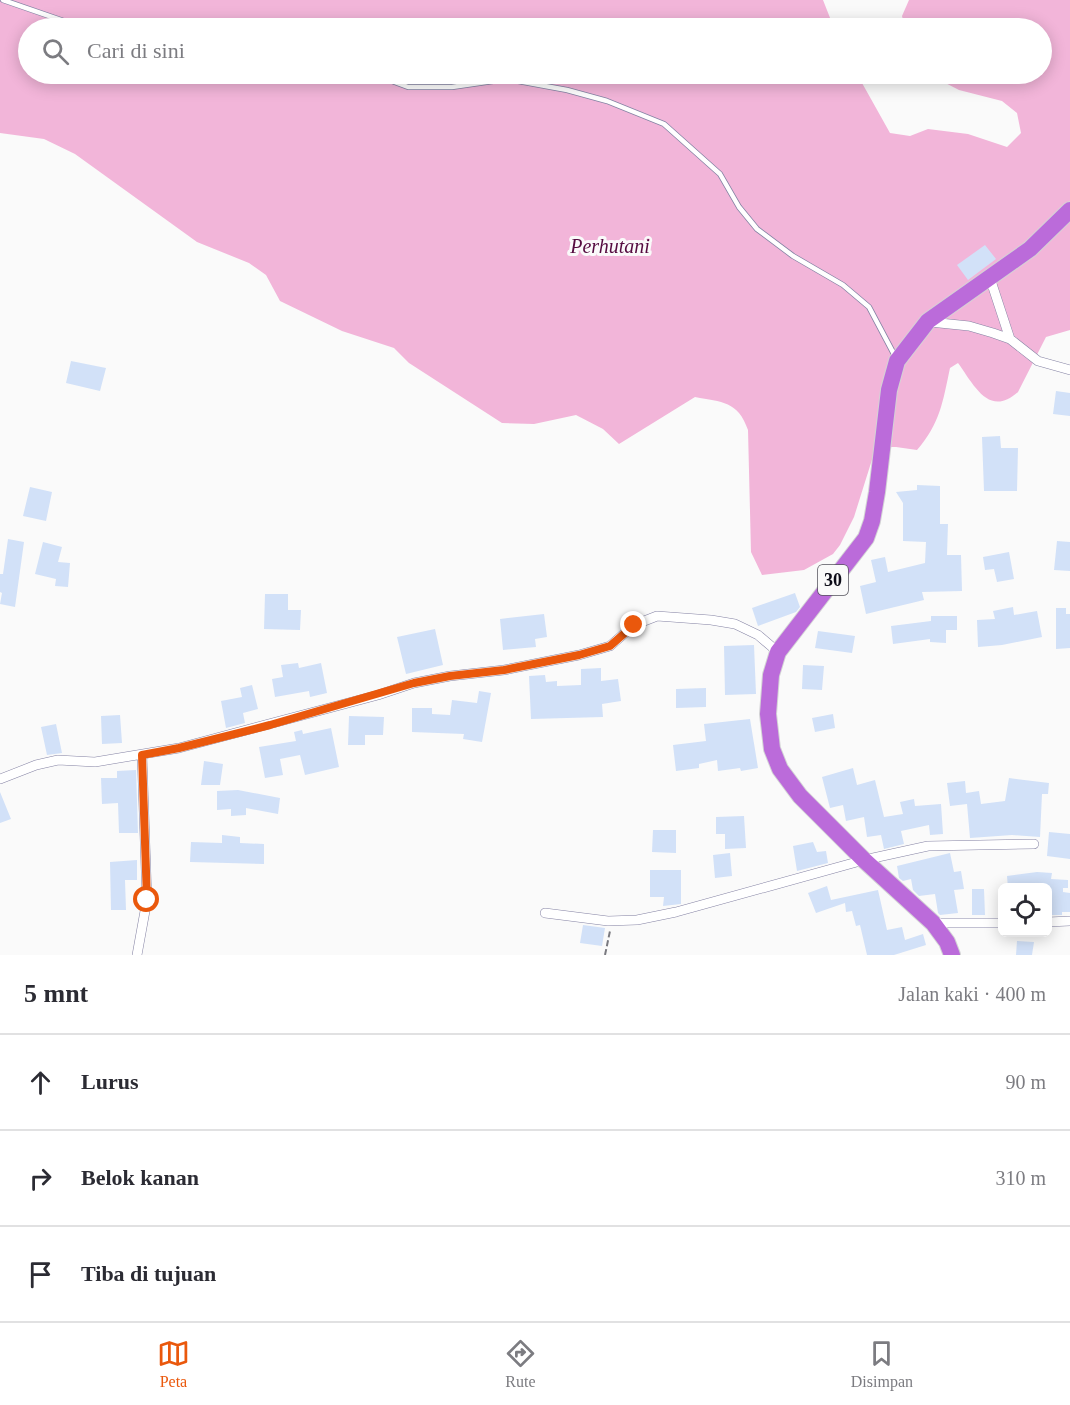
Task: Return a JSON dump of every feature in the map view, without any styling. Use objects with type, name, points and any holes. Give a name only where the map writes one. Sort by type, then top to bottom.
[{"type":"highway","name":"30","points":[[952,955],[947,942],[933,923],[864,860],[800,796],[780,769],[772,748],[768,714],[771,675],[778,652],[866,538],[872,521],[889,390],[897,361],[928,321],[1030,249],[1070,210]]},
{"type":"street","points":[[990,278],[1010,339]]},
{"type":"street","points":[[928,321],[969,326],[1010,339],[1038,361],[1070,370]]},
{"type":"street","points":[[0,779],[36,765],[58,760],[95,762],[179,748],[270,725],[414,683],[504,670],[579,655],[610,646],[634,625],[657,616],[735,624],[758,635],[778,652]]},
{"type":"street","points":[[137,955],[147,900],[142,755]]},
{"type":"street","points":[[545,913],[613,921],[637,920],[676,912],[864,860],[928,846],[1034,844]]},
{"type":"street","points":[[1052,922],[1070,921]]},
{"type":"street","points":[[933,923],[998,923]]},
{"type":"lane","points":[[3,0],[55,18]]},
{"type":"lane","points":[[400,84],[408,87],[452,87],[473,84]]},
{"type":"lane","points":[[534,84],[608,101],[664,124],[720,174],[739,207],[757,229],[794,256],[843,285],[869,307],[897,361]]},
{"type":"path","points":[[605,955],[613,921]]},
{"type":"green space","name":"Perhutani","points":[[0,0],[823,0],[830,18],[18,18],[18,84],[863,84],[890,133],[910,136],[928,129],[968,134],[1007,147],[1021,133],[1017,113],[1002,101],[959,90],[947,84],[1052,84],[1052,18],[902,18],[902,16],[909,0],[1070,0],[1070,330],[1046,337],[1018,392],[999,402],[990,400],[976,389],[958,363],[950,368],[943,402],[936,421],[917,450],[876,447],[854,517],[833,554],[804,570],[762,575],[751,552],[748,430],[739,413],[728,404],[695,397],[619,444],[603,429],[576,415],[534,424],[502,423],[409,363],[394,348],[342,331],[280,301],[266,275],[249,263],[197,242],[75,154],[44,139],[0,133]]},
{"type":"building","points":[[985,245],[996,259],[968,280],[957,265]]},
{"type":"building","points":[[71,361],[106,368],[100,391],[66,383]]},
{"type":"building","points":[[1056,391],[1070,393],[1070,416],[1053,414]]},
{"type":"building","points":[[1000,436],[1001,448],[1018,448],[1017,491],[984,491],[982,437]]},
{"type":"building","points":[[917,485],[940,486],[940,524],[948,524],[947,555],[961,555],[962,591],[922,592],[924,600],[866,614],[860,586],[876,582],[871,560],[885,557],[888,572],[925,563],[926,542],[903,541],[903,503],[896,492],[917,490]]},
{"type":"building","points":[[30,487],[52,492],[46,521],[23,516]]},
{"type":"building","points":[[8,539],[24,542],[15,607],[0,604],[2,593],[0,592],[0,574],[3,574]]},
{"type":"building","points":[[1057,541],[1070,542],[1070,571],[1054,570]]},
{"type":"building","points":[[43,542],[62,547],[58,562],[70,563],[68,587],[55,586],[56,579],[35,574]]},
{"type":"building","points":[[1009,552],[1014,579],[997,582],[994,569],[985,570],[983,557]]},
{"type":"building","points":[[795,593],[800,607],[796,612],[758,626],[752,608]]},
{"type":"building","points":[[265,594],[288,594],[288,610],[301,610],[300,630],[264,629]]},
{"type":"building","points":[[1013,607],[1014,615],[1037,611],[1042,637],[978,647],[977,620],[995,619],[993,611]]},
{"type":"building","points":[[1056,608],[1066,608],[1066,614],[1070,614],[1070,648],[1056,649]]},
{"type":"building","points":[[544,614],[547,637],[535,639],[536,647],[503,650],[500,619]]},
{"type":"building","points":[[931,616],[957,616],[957,630],[946,630],[946,643],[930,642],[930,639],[893,644],[891,626],[931,621]]},
{"type":"building","points":[[435,629],[443,665],[406,674],[397,637]]},
{"type":"building","points":[[818,631],[855,636],[852,653],[815,648]]},
{"type":"building","points":[[754,645],[756,694],[725,695],[724,646]]},
{"type":"building","points":[[298,663],[299,668],[321,663],[327,693],[310,697],[309,691],[275,697],[272,679],[283,677],[281,665]]},
{"type":"building","points":[[803,665],[824,666],[822,690],[802,689]]},
{"type":"building","points":[[601,668],[601,681],[618,679],[621,701],[602,704],[603,717],[531,719],[529,676],[545,675],[546,682],[557,681],[557,686],[581,685],[581,669]]},
{"type":"building","points":[[252,685],[258,709],[243,713],[245,723],[226,728],[221,701],[242,697],[240,688]]},
{"type":"building","points":[[706,688],[706,707],[676,708],[676,689]]},
{"type":"building","points":[[479,691],[491,693],[482,742],[463,739],[464,734],[412,732],[412,708],[432,708],[432,714],[450,715],[452,700],[477,703]]},
{"type":"building","points":[[833,714],[835,728],[815,732],[812,718]]},
{"type":"building","points":[[120,715],[122,743],[102,744],[101,716]]},
{"type":"building","points":[[349,716],[384,717],[383,735],[365,735],[365,745],[348,745]]},
{"type":"building","points":[[750,719],[758,768],[718,771],[717,760],[699,764],[699,768],[676,771],[673,745],[706,741],[704,724]]},
{"type":"building","points":[[56,724],[62,753],[47,755],[41,727]]},
{"type":"building","points":[[331,728],[339,767],[305,775],[300,755],[280,759],[283,775],[265,778],[259,747],[296,741],[294,732],[302,730],[303,734]]},
{"type":"building","points":[[204,761],[223,764],[220,785],[201,785]]},
{"type":"building","points":[[853,768],[857,785],[875,780],[884,817],[903,814],[900,802],[914,799],[915,806],[941,804],[943,834],[930,835],[929,825],[901,831],[904,844],[884,849],[881,835],[867,837],[864,817],[846,821],[843,805],[830,808],[822,777]]},
{"type":"building","points":[[136,770],[138,833],[119,833],[118,803],[102,804],[101,778],[117,778],[117,771]]},
{"type":"building","points":[[1009,778],[1049,783],[1048,794],[1042,794],[1040,837],[1012,835],[970,838],[967,804],[950,806],[947,783],[965,781],[966,793],[979,791],[981,804],[1005,801]]},
{"type":"building","points":[[238,790],[280,798],[278,814],[246,808],[246,815],[231,816],[231,809],[217,810],[217,791]]},
{"type":"building","points":[[0,792],[11,819],[0,823]]},
{"type":"building","points":[[744,816],[746,848],[725,849],[725,834],[716,834],[716,817]]},
{"type":"building","points":[[653,830],[676,830],[676,853],[652,852]]},
{"type":"building","points":[[1049,832],[1070,834],[1070,859],[1047,856]]},
{"type":"building","points":[[222,835],[240,837],[240,843],[264,844],[264,864],[190,862],[191,842],[222,843]]},
{"type":"building","points":[[813,842],[817,852],[826,851],[828,863],[797,871],[793,846]]},
{"type":"building","points":[[730,853],[732,876],[715,878],[713,855]]},
{"type":"building","points":[[950,853],[954,872],[961,871],[964,889],[954,890],[958,913],[940,915],[935,894],[919,896],[913,890],[911,879],[903,881],[899,878],[897,866]]},
{"type":"building","points":[[137,860],[137,880],[125,880],[126,910],[111,910],[110,862]]},
{"type":"building","points":[[650,870],[681,870],[681,904],[663,906],[664,897],[650,897]]},
{"type":"building","points":[[1037,872],[1052,873],[1051,879],[1068,880],[1068,888],[1063,888],[1063,892],[1070,893],[1070,912],[1052,915],[1052,883],[1008,883],[1007,876]]},
{"type":"building","points":[[827,886],[831,900],[878,890],[887,930],[902,927],[905,940],[923,934],[926,945],[894,955],[867,955],[860,925],[856,926],[852,911],[846,912],[845,903],[816,913],[808,893]]},
{"type":"building","points":[[972,889],[984,889],[985,915],[972,915]]},
{"type":"building","points":[[583,925],[605,928],[602,946],[580,943]]},
{"type":"building","points":[[1017,941],[1034,942],[1032,955],[1016,955]]},
{"type":"route","points":[[147,900],[142,755],[270,725],[414,683],[504,670],[579,655],[610,646],[634,625]]}]
